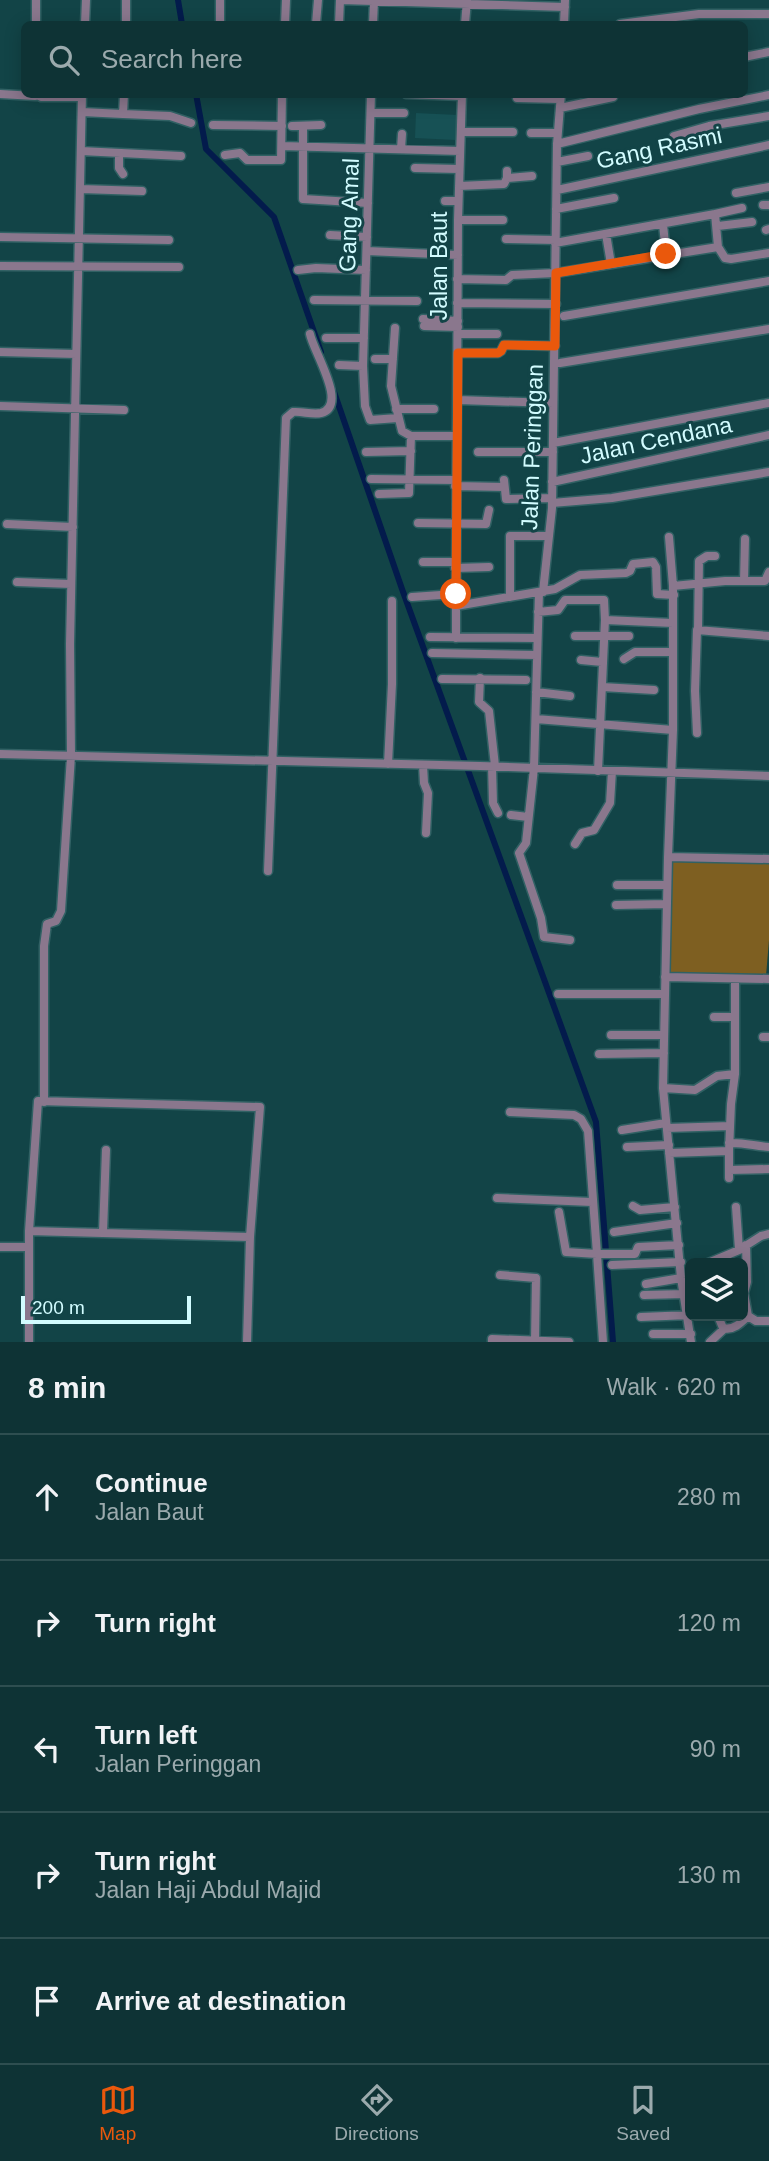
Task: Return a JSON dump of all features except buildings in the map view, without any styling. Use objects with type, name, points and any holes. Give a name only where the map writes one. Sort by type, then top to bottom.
[{"type":"street","points":[[36,0],[36,21]]},
{"type":"street","points":[[85,21],[86,0]]},
{"type":"street","points":[[126,0],[127,21]]},
{"type":"street","points":[[220,0],[220,21]]},
{"type":"street","points":[[285,21],[286,0]]},
{"type":"street","points":[[316,21],[317,0]]},
{"type":"street","points":[[339,21],[341,0],[565,3],[564,21]]},
{"type":"street","points":[[374,21],[379,1]]},
{"type":"street","points":[[465,21],[467,2]]},
{"type":"street","points":[[717,13],[717,21]]},
{"type":"street","points":[[665,21],[717,13],[769,14]]},
{"type":"street","points":[[748,56],[769,52]]},
{"type":"street","points":[[0,94],[21,95]]},
{"type":"street","points":[[557,144],[699,109],[769,95]]},
{"type":"street","points":[[44,1102],[44,946],[47,924],[56,921],[61,911],[71,756],[71,584],[82,98]]},
{"type":"street","points":[[123,114],[124,98]]},
{"type":"street","points":[[225,155],[240,153],[247,160],[279,160],[282,146],[282,98]]},
{"type":"street","name":"Gang Amal","points":[[371,98],[363,366],[368,418],[375,420],[397,414]]},
{"type":"street","name":"Jalan Baut","points":[[456,638],[457,279],[462,98]]},
{"type":"street","points":[[517,98],[560,101],[600,98]]},
{"type":"street","name":"Jalan Peringgan","points":[[560,101],[557,133],[552,501],[538,612],[534,768],[526,843],[519,853],[541,918],[544,937],[570,940]]},
{"type":"street","points":[[82,112],[170,116],[191,122]]},
{"type":"street","points":[[371,113],[404,113]]},
{"type":"street","points":[[674,136],[709,126],[769,116]]},
{"type":"street","points":[[214,125],[282,126]]},
{"type":"street","points":[[292,126],[321,125]]},
{"type":"street","points":[[303,126],[303,199],[368,203]]},
{"type":"street","points":[[461,132],[513,132]]},
{"type":"street","points":[[531,133],[557,133]]},
{"type":"street","points":[[401,149],[402,134]]},
{"type":"street","name":"Gang Rasmi","points":[[557,190],[769,145]]},
{"type":"street","points":[[282,146],[460,151]]},
{"type":"street","points":[[80,151],[181,156]]},
{"type":"street","points":[[119,153],[119,168],[123,174]]},
{"type":"street","points":[[557,162],[588,156]]},
{"type":"street","points":[[415,167],[459,169]]},
{"type":"street","points":[[459,186],[504,184],[507,174],[532,176]]},
{"type":"street","points":[[736,193],[769,187]]},
{"type":"street","points":[[81,189],[142,191]]},
{"type":"street","points":[[556,209],[614,198]]},
{"type":"street","points":[[445,201],[458,201]]},
{"type":"street","points":[[506,239],[556,242],[742,208]]},
{"type":"street","points":[[715,214],[718,247],[725,258],[769,253]]},
{"type":"street","points":[[458,220],[503,220]]},
{"type":"street","points":[[718,226],[752,222]]},
{"type":"street","points":[[663,224],[666,254]]},
{"type":"street","points":[[606,234],[611,264]]},
{"type":"street","points":[[330,235],[367,237]]},
{"type":"street","points":[[0,237],[169,240]]},
{"type":"street","points":[[457,279],[506,280],[512,275],[556,273],[718,247]]},
{"type":"street","points":[[367,251],[458,255]]},
{"type":"street","points":[[0,267],[179,267]]},
{"type":"street","points":[[298,270],[366,270]]},
{"type":"street","points":[[564,316],[769,281]]},
{"type":"street","points":[[314,300],[417,300]]},
{"type":"street","points":[[457,303],[556,304]]},
{"type":"street","points":[[424,323],[498,334]]},
{"type":"street","points":[[395,328],[391,386],[402,431],[411,436],[456,436]]},
{"type":"street","points":[[560,363],[769,329]]},
{"type":"street","points":[[268,871],[286,418],[293,412],[323,412],[328,410],[332,403],[328,382],[310,334]]},
{"type":"street","points":[[326,338],[364,338]]},
{"type":"street","points":[[458,353],[498,353],[504,345],[555,346]]},
{"type":"street","points":[[0,352],[76,354]]},
{"type":"street","points":[[375,359],[393,359]]},
{"type":"street","points":[[339,365],[363,366]]},
{"type":"street","points":[[458,400],[553,403]]},
{"type":"street","points":[[478,452],[553,448],[769,403]]},
{"type":"street","points":[[0,406],[124,410]]},
{"type":"street","points":[[397,414],[434,409]]},
{"type":"street","name":"Jalan Cendana","points":[[552,482],[769,435]]},
{"type":"street","points":[[379,494],[409,493],[411,436]]},
{"type":"street","points":[[366,452],[411,452]]},
{"type":"street","points":[[371,479],[504,483],[504,498],[552,501],[612,498],[769,472]]},
{"type":"street","points":[[418,523],[486,524],[489,509]]},
{"type":"street","points":[[7,524],[72,527]]},
{"type":"street","points":[[510,597],[510,536],[548,537]]},
{"type":"street","points":[[644,1295],[685,1294],[663,1088],[673,730],[673,591],[669,537]]},
{"type":"street","points":[[744,581],[745,539]]},
{"type":"street","points":[[697,733],[695,691],[699,561],[707,556],[715,556]]},
{"type":"street","points":[[423,562],[489,567]]},
{"type":"street","points":[[456,606],[541,592],[563,586],[580,575],[626,573],[633,564],[653,562],[656,568],[657,594],[698,583],[765,581],[769,572]]},
{"type":"street","points":[[17,582],[71,584]]},
{"type":"street","points":[[412,597],[456,594]]},
{"type":"street","points":[[538,612],[558,610],[565,600],[605,602],[598,771]]},
{"type":"street","points":[[388,764],[392,601]]},
{"type":"street","points":[[605,620],[673,623]]},
{"type":"street","points":[[698,629],[769,636]]},
{"type":"street","points":[[575,636],[629,636]]},
{"type":"street","points":[[430,637],[537,638]]},
{"type":"street","points":[[624,659],[635,652],[673,652]]},
{"type":"street","points":[[432,653],[537,655]]},
{"type":"street","points":[[581,660],[603,662]]},
{"type":"street","points":[[480,678],[479,702],[489,709],[494,766],[493,803],[498,813]]},
{"type":"street","points":[[442,679],[526,680]]},
{"type":"street","points":[[602,687],[654,690]]},
{"type":"street","points":[[536,692],[569,696]]},
{"type":"street","points":[[536,719],[673,730]]},
{"type":"street","points":[[0,754],[494,766],[769,776]]},
{"type":"street","points":[[423,765],[424,783],[428,793],[426,832]]},
{"type":"street","points":[[575,844],[582,833],[594,830],[610,803],[612,771]]},
{"type":"street","points":[[511,815],[528,817]]},
{"type":"street","points":[[668,857],[769,859]]},
{"type":"street","points":[[617,885],[667,885]]},
{"type":"street","points":[[616,905],[667,904]]},
{"type":"street","points":[[665,977],[769,979]]},
{"type":"street","points":[[735,979],[735,1074],[729,1174],[769,1170]]},
{"type":"street","points":[[558,994],[664,994]]},
{"type":"street","points":[[714,1017],[735,1017]]},
{"type":"street","points":[[611,1035],[664,1035]]},
{"type":"street","points":[[599,1054],[664,1053]]},
{"type":"street","points":[[663,1088],[695,1090],[717,1076],[735,1074]]},
{"type":"street","points":[[29,1342],[29,1231],[37,1101],[260,1107],[250,1237],[247,1342]]},
{"type":"street","points":[[510,1112],[569,1114],[581,1119],[588,1131],[603,1342]]},
{"type":"street","points":[[622,1130],[667,1126],[730,1126]]},
{"type":"street","points":[[627,1147],[729,1147],[742,1142],[749,1146],[769,1147]]},
{"type":"street","points":[[103,1231],[106,1150]]},
{"type":"street","points":[[497,1198],[592,1202]]},
{"type":"street","points":[[634,1206],[640,1210],[675,1207]]},
{"type":"street","points":[[736,1207],[744,1258]]},
{"type":"street","points":[[559,1212],[566,1252],[635,1254],[637,1248],[679,1245]]},
{"type":"street","points":[[614,1231],[677,1223]]},
{"type":"street","points":[[29,1231],[250,1237]]},
{"type":"street","points":[[720,1258],[769,1234]]},
{"type":"street","points":[[0,1247],[29,1247]]},
{"type":"street","points":[[612,1265],[684,1270]]},
{"type":"street","points":[[646,1284],[684,1270]]},
{"type":"street","points":[[500,1275],[536,1278],[535,1341]]},
{"type":"street","points":[[641,1317],[685,1315]]},
{"type":"street","points":[[748,1316],[755,1321],[769,1321]]},
{"type":"street","points":[[720,1321],[724,1329]]},
{"type":"street","points":[[710,1342],[724,1329],[733,1328],[742,1321]]},
{"type":"street","points":[[653,1334],[691,1338]]},
{"type":"street","points":[[492,1342],[492,1339],[569,1342]]},
{"type":"shaded area","points":[[416,113],[457,115],[456,140],[415,138]]},
{"type":"shaded area","points":[[671,861],[769,862],[766,976],[667,975]]},
{"type":"waterway","points":[[178,0],[182,21]]},
{"type":"waterway","points":[[197,98],[206,149],[274,217],[321,352]]},
{"type":"waterway","points":[[332,386],[402,589],[596,1122],[613,1342]]},
{"type":"route","points":[[456,594],[458,353],[498,353],[504,345],[555,346],[556,273],[666,254]]}]
